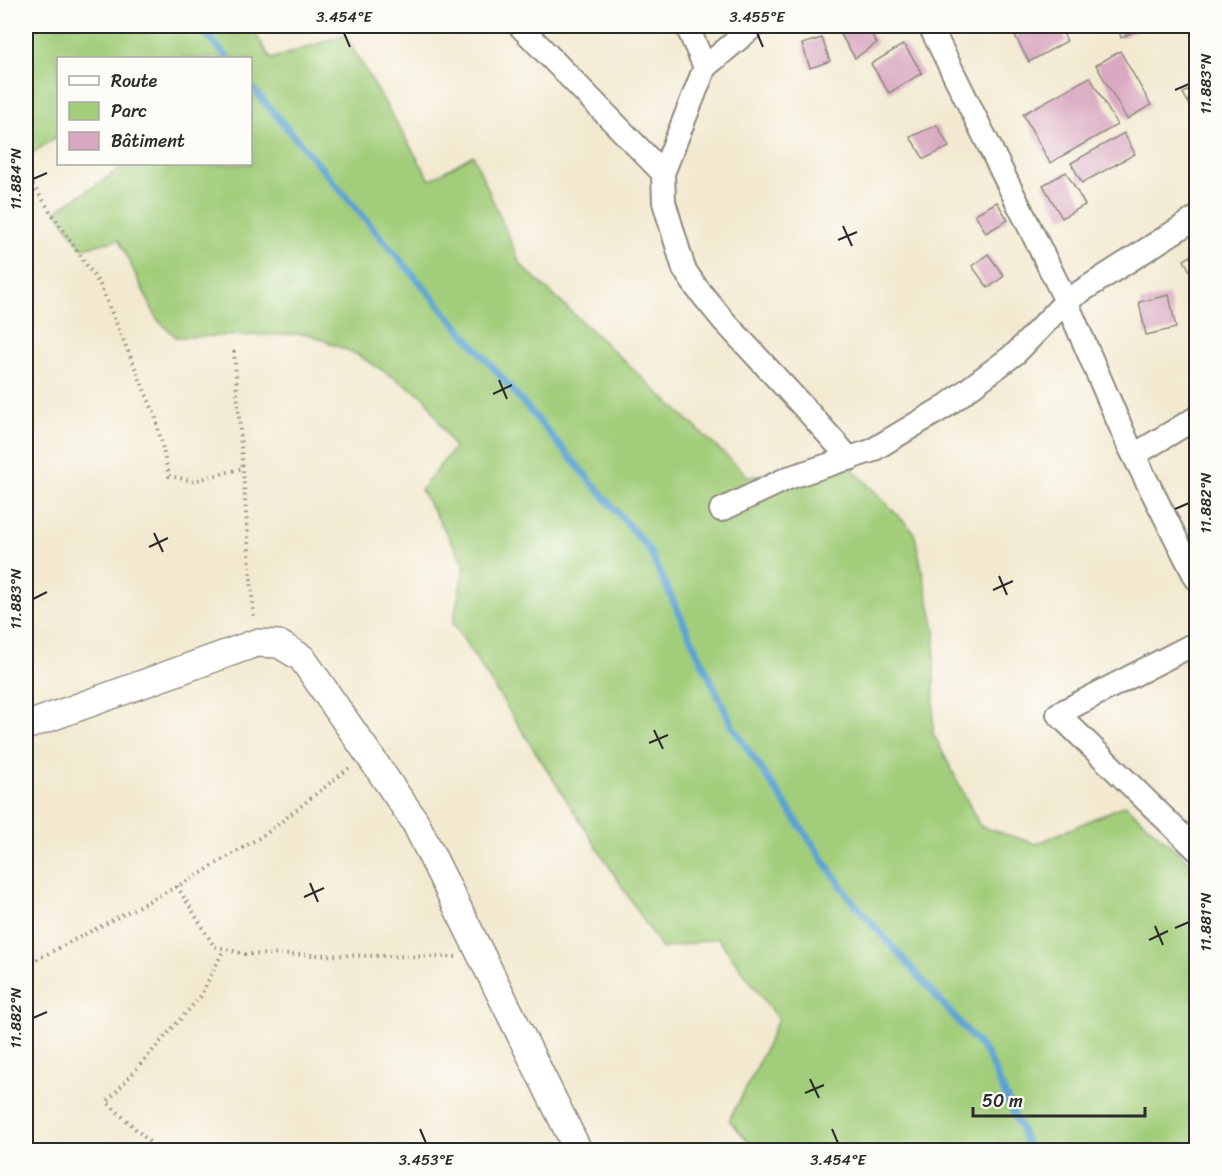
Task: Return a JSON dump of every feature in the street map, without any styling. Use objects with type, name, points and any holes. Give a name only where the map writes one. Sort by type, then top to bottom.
[{"type":"street","points":[[520,26],[663,173]]},
{"type":"street","points":[[687,26],[705,66]]},
{"type":"street","points":[[754,26],[705,66],[663,173],[664,202],[684,269],[723,320],[850,459]]},
{"type":"street","points":[[930,26],[1066,301],[1134,455],[1197,578]]},
{"type":"street","points":[[721,510],[788,478],[871,451],[946,406],[1016,353],[1066,301],[1197,218]]},
{"type":"street","points":[[1134,455],[1197,418]]},
{"type":"street","points":[[26,726],[255,643],[279,644],[302,658],[414,820],[578,1150]]},
{"type":"street","points":[[1197,643],[1058,714],[1197,849]]},
{"type":"path","points":[[26,175],[100,285],[155,415],[169,476],[194,481],[243,468]]},
{"type":"path","points":[[234,351],[255,643]]},
{"type":"path","points":[[26,965],[177,886],[267,833],[368,754]]},
{"type":"path","points":[[177,886],[214,946],[224,949],[246,954],[482,957]]},
{"type":"path","points":[[158,1150],[107,1102],[200,997],[224,949]]},
{"type":"green space","points":[[26,26],[251,26],[271,59],[345,35],[430,180],[473,155],[521,265],[749,477],[844,460],[914,532],[935,630],[933,733],[980,826],[1036,844],[1125,805],[1196,868],[1196,1150],[756,1150],[729,1120],[756,1069],[778,1019],[718,938],[662,949],[453,623],[465,564],[421,490],[454,448],[425,397],[358,355],[309,334],[176,337],[157,319],[119,240],[82,248],[56,211],[126,165],[252,165],[252,57],[57,57],[57,137],[26,157]]},
{"type":"building","points":[[855,26],[866,26],[877,43],[855,58],[841,35]]},
{"type":"building","points":[[1033,26],[1059,26],[1067,41],[1029,62],[1015,36]]},
{"type":"building","points":[[1118,26],[1145,26],[1121,38]]},
{"type":"building","points":[[822,38],[830,61],[810,68],[802,44]]},
{"type":"building","points":[[904,44],[922,73],[889,93],[871,64]]},
{"type":"building","points":[[1120,51],[1151,105],[1127,119],[1096,65]]},
{"type":"building","points":[[1090,77],[1117,125],[1050,163],[1023,114]]},
{"type":"building","points":[[1196,86],[1196,117],[1183,93]]},
{"type":"building","points":[[937,125],[949,147],[924,159],[910,137]]},
{"type":"building","points":[[1124,133],[1135,154],[1082,183],[1071,163]]},
{"type":"building","points":[[1066,172],[1085,205],[1062,218],[1043,185]]},
{"type":"building","points":[[997,202],[1008,220],[986,233],[975,214]]},
{"type":"building","points":[[1196,253],[1196,282],[1184,260]]},
{"type":"building","points":[[988,254],[1004,276],[988,288],[972,266]]},
{"type":"building","points":[[1169,295],[1176,328],[1146,335],[1139,302]]},
{"type":"waterway","points":[[199,26],[227,57]]},
{"type":"waterway","points":[[252,87],[648,548],[734,729],[848,896],[987,1054],[1030,1150]]}]
